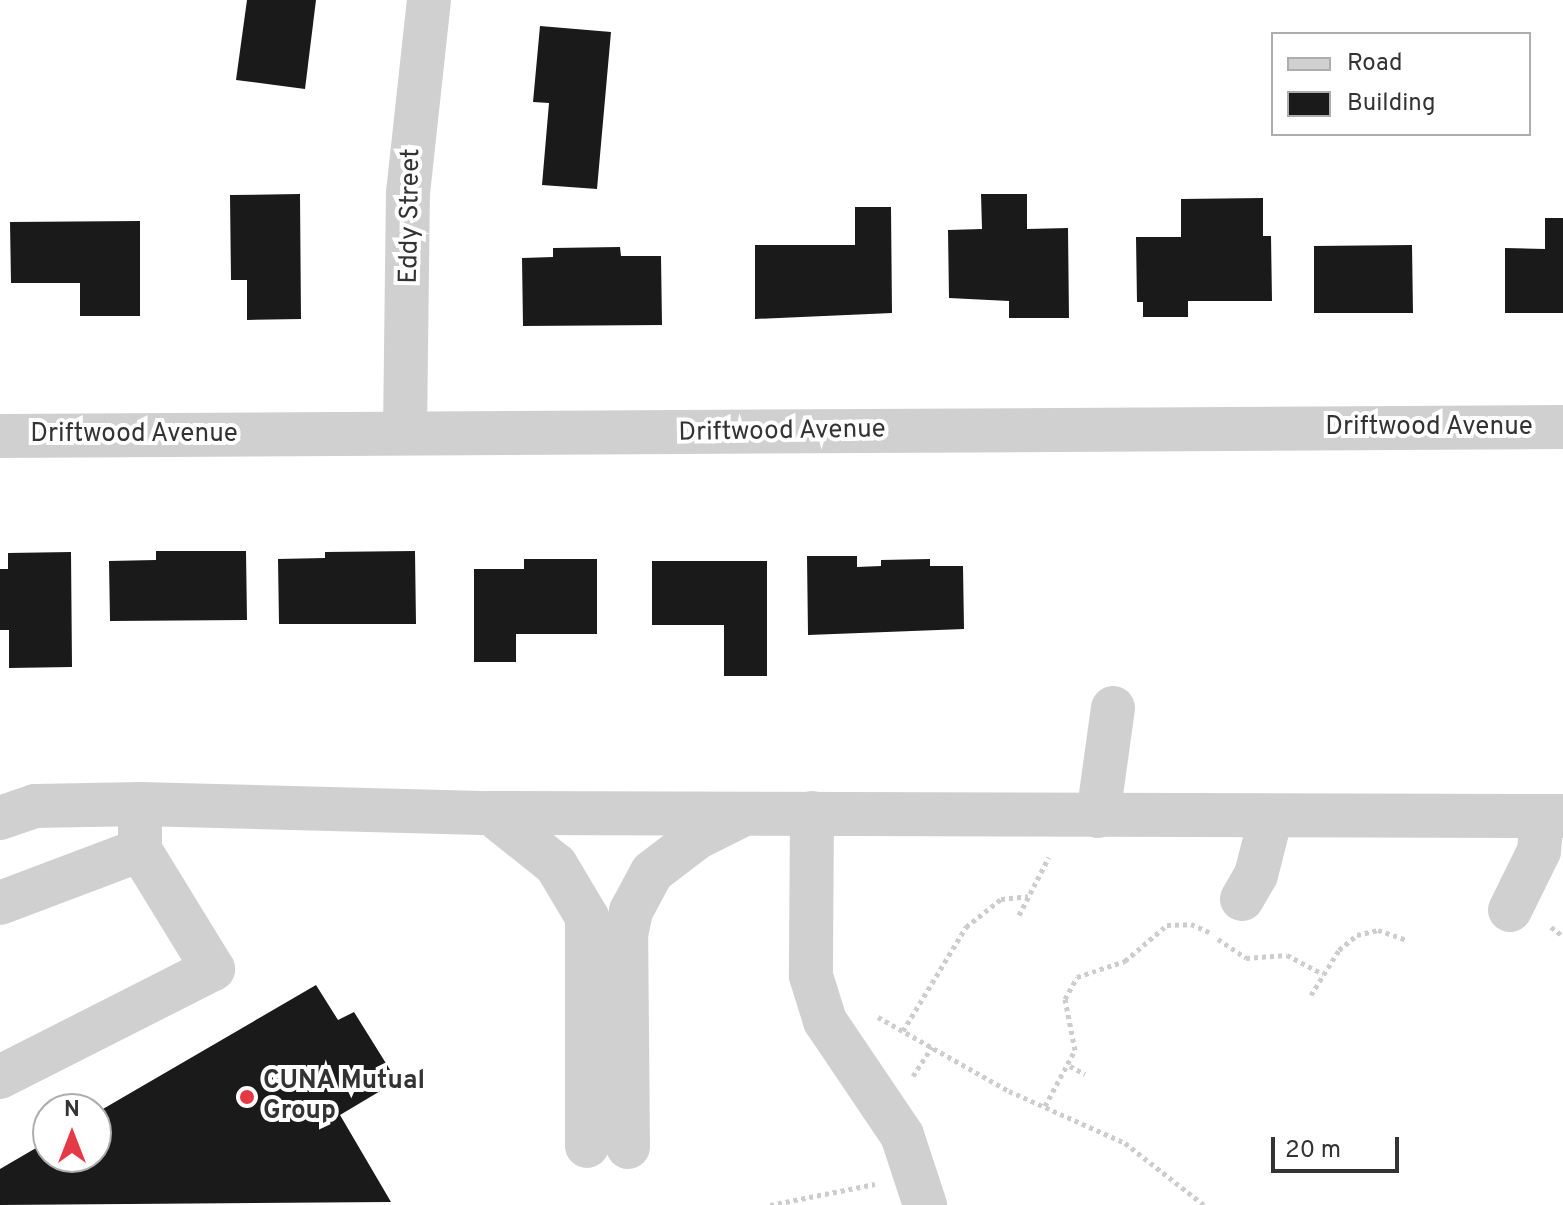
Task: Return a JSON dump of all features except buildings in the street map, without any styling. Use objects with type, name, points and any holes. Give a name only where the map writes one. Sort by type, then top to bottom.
[{"type":"street","name":"Eddy Street","points":[[405,433],[408,193],[429,0]]},
{"type":"street","name":"Driftwood Avenue","points":[[0,436],[1563,427]]},
{"type":"street","points":[[1098,816],[1113,708]]},
{"type":"street","points":[[0,1077],[213,969],[140,850],[140,804]]},
{"type":"street","points":[[0,818],[35,806],[140,804],[491,813],[1552,816],[1539,851],[1510,910]]},
{"type":"street","points":[[491,813],[556,865],[587,917],[607,1146],[626,935],[640,887],[677,851],[748,813]]},
{"type":"street","points":[[812,813],[811,976],[825,1021],[902,1135],[925,1205]]},
{"type":"street","points":[[1242,899],[1256,875],[1271,816]]},
{"type":"street","points":[[0,903],[140,850]]},
{"type":"path","points":[[1019,915],[1051,853]]},
{"type":"path","points":[[903,1031],[966,927],[1001,899],[1028,896]]},
{"type":"path","points":[[1045,1106],[1070,1066],[1076,1038],[1066,1011],[1069,986],[1087,971],[1125,961],[1167,925],[1191,924],[1246,958],[1287,955],[1323,974]]},
{"type":"path","points":[[1311,995],[1339,950],[1366,931],[1389,932],[1407,940]]},
{"type":"path","points":[[868,1011],[1151,1159],[1204,1205]]},
{"type":"path","points":[[907,1084],[932,1047]]},
{"type":"path","points":[[1070,1066],[1085,1074]]},
{"type":"path","points":[[770,1205],[887,1182]]},
{"type":"place","name":"CUNA Mutual Group","points":[[247,1097]]}]
